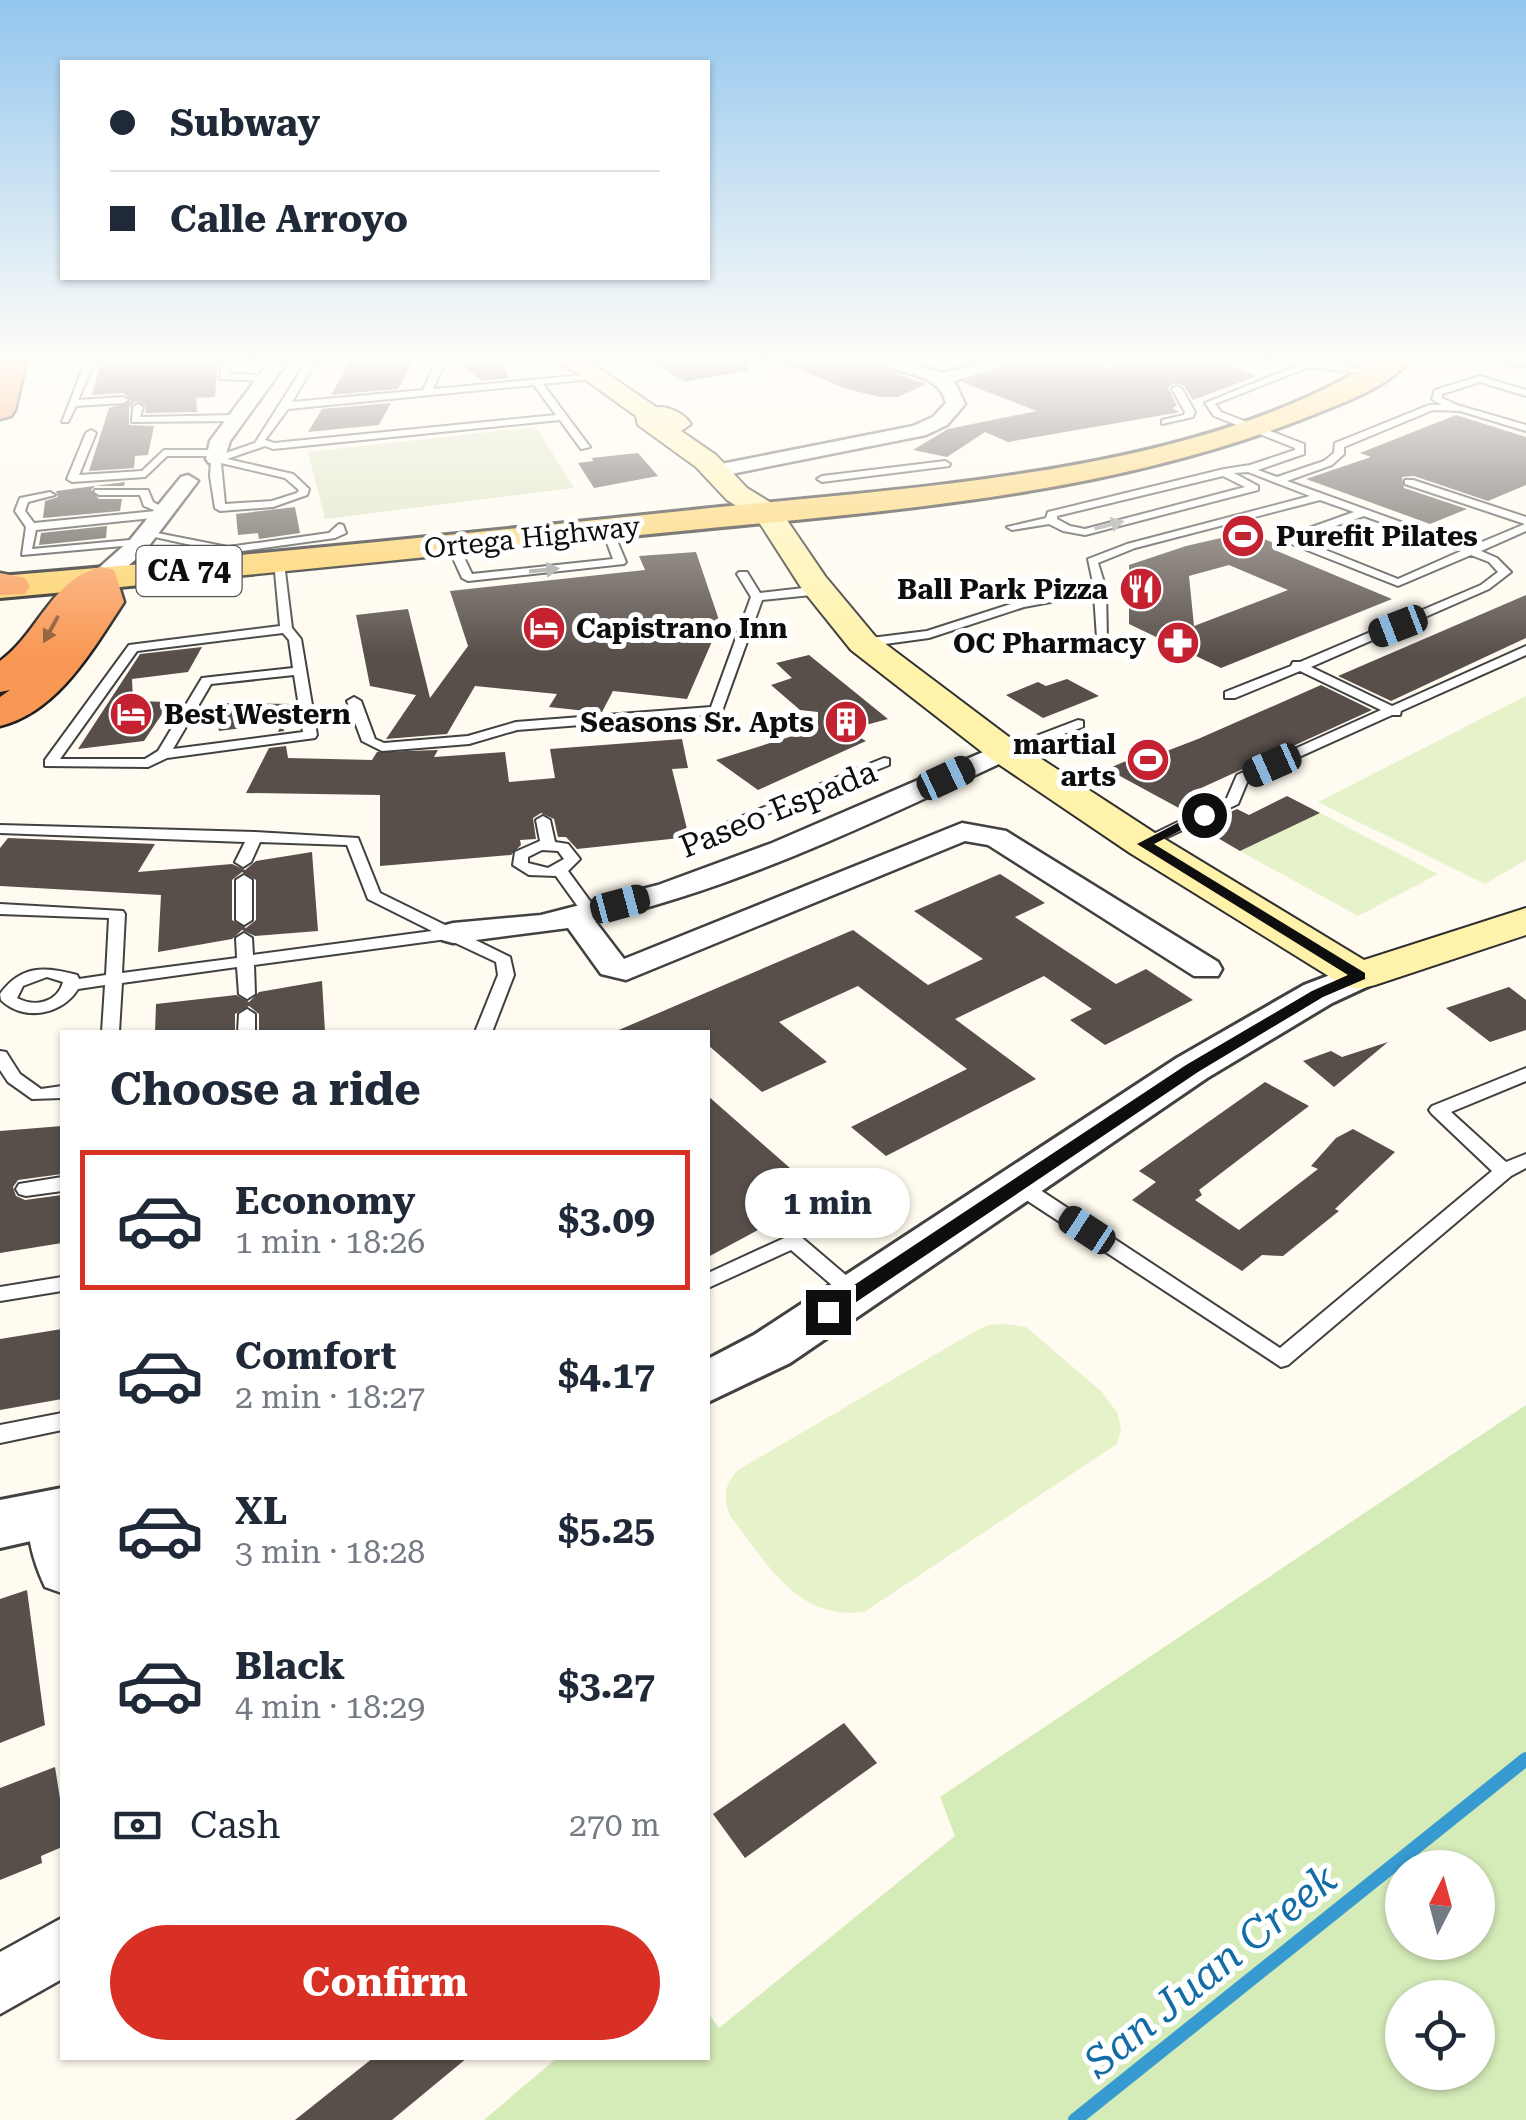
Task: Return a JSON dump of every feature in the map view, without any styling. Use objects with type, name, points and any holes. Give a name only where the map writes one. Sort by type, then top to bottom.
[{"type":"highway","points":[[0,680],[30,658],[46,640],[62,608],[100,578],[106,602],[60,668],[38,689],[0,714]]},
{"type":"main road","points":[[713,457],[729,470],[737,494],[768,513],[863,644],[1004,752],[1144,844],[1359,976],[1526,922]]},
{"type":"main road","name":"Ortega Highway","points":[[4,586],[278,563],[768,513],[1049,478],[1149,457]]},
{"type":"street","points":[[729,470],[793,457]]},
{"type":"street","points":[[100,578],[144,538],[188,481]]},
{"type":"street","name":"Paseo Espada","points":[[454,933],[551,923],[737,867],[1004,752]]},
{"type":"street","points":[[583,914],[614,967],[626,970],[962,832],[976,831],[996,837],[1206,969]]},
{"type":"street","points":[[710,1381],[772,1350],[1252,1031],[1359,976]]},
{"type":"street","points":[[37,1517],[60,1569]]},
{"type":"street","points":[[0,1985],[60,1947]]},
{"type":"lane","points":[[81,457],[72,479],[145,474],[160,457]]},
{"type":"lane","points":[[217,457],[215,476],[220,508],[273,504],[302,495],[304,489],[289,476],[220,457]]},
{"type":"lane","points":[[1050,520],[1052,514],[1285,457]]},
{"type":"lane","points":[[1277,481],[1336,457]]},
{"type":"lane","points":[[822,480],[945,464]]},
{"type":"lane","points":[[1230,694],[1485,587],[1506,572],[1493,560],[1277,481],[1252,468]]},
{"type":"lane","points":[[1012,526],[1050,520],[1085,532],[1254,488],[1224,472]]},
{"type":"lane","points":[[1409,482],[1526,524]]},
{"type":"lane","points":[[100,492],[144,492],[148,504],[163,513]]},
{"type":"lane","points":[[50,495],[24,500],[20,511],[31,527],[26,553],[144,538],[228,550],[331,536],[340,533],[339,527]]},
{"type":"lane","points":[[1104,638],[1100,589],[1092,561],[1130,546],[1319,497]]},
{"type":"lane","points":[[31,527],[163,513]]},
{"type":"lane","points":[[1363,513],[1288,539],[1398,584],[1526,524]]},
{"type":"lane","points":[[452,545],[468,578],[620,562],[607,529]]},
{"type":"lane","points":[[278,563],[286,629],[295,639],[310,736],[163,754],[148,763],[50,763],[133,648],[286,629]]},
{"type":"lane","points":[[743,574],[758,597]]},
{"type":"lane","points":[[986,589],[1022,604]]},
{"type":"lane","points":[[863,644],[929,634],[1022,604],[1100,589]]},
{"type":"lane","points":[[758,597],[821,590]]},
{"type":"lane","points":[[354,701],[370,741],[382,747],[469,740],[516,726],[716,711],[758,597]]},
{"type":"lane","points":[[1144,844],[1233,801],[1242,778],[1526,650]]},
{"type":"lane","points":[[1297,666],[1395,712]]},
{"type":"lane","points":[[163,754],[207,681],[300,671]]},
{"type":"lane","points":[[1004,752],[1078,724]]},
{"type":"lane","points":[[736,822],[884,762]]},
{"type":"lane","points":[[543,820],[548,845]]},
{"type":"lane","points":[[0,829],[353,841],[373,896],[504,960],[506,975],[485,1030]]},
{"type":"lane","points":[[247,994],[243,871],[255,836]]},
{"type":"lane","points":[[548,845],[563,847],[571,854],[570,863],[559,870],[541,873],[520,865],[525,851],[548,845]]},
{"type":"lane","points":[[559,870],[583,914]]},
{"type":"lane","points":[[0,909],[118,914],[111,1030]]},
{"type":"lane","points":[[72,985],[65,975],[36,974],[17,982],[4,996],[20,1007],[39,1008],[59,1002],[72,985],[454,933]]},
{"type":"lane","points":[[0,1056],[14,1078],[38,1095],[60,1092]]},
{"type":"lane","points":[[1504,1172],[1438,1110],[1526,1074]]},
{"type":"lane","points":[[1018,1185],[1281,1359],[1504,1172],[1526,1160]]},
{"type":"lane","points":[[26,1189],[60,1184]]},
{"type":"lane","points":[[710,1281],[792,1241],[855,1294]]},
{"type":"lane","points":[[0,1294],[60,1284]]},
{"type":"lane","points":[[0,1434],[60,1422]]},
{"type":"green space","points":[[309,457],[555,457],[574,488],[325,519]]},
{"type":"green space","points":[[1526,696],[1526,860],[1485,884],[1318,802]]},
{"type":"green space","points":[[1320,813],[1438,874],[1358,916],[1240,851]]},
{"type":"green space","points":[[988,1325],[1026,1327],[1102,1392],[1118,1414],[1121,1430],[1117,1444],[864,1612],[840,1612],[801,1598],[771,1569],[730,1516],[726,1491],[733,1476],[972,1333]]},
{"type":"green space","points":[[1526,1405],[1526,2120],[484,2120],[555,2060],[710,2060],[710,2016],[719,2028],[955,1836],[940,1797]]},
{"type":"building","points":[[93,457],[135,457],[134,468],[89,471]]},
{"type":"building","points":[[641,457],[658,476],[594,488],[578,463],[594,461],[591,458]]},
{"type":"building","points":[[1371,457],[1526,457],[1526,485],[1488,501],[1414,476],[1402,477],[1404,488],[1467,509],[1430,524],[1306,479]]},
{"type":"building","points":[[125,482],[124,486],[95,486],[91,490],[99,499],[122,499],[120,511],[43,518],[45,501],[58,497],[56,491]]},
{"type":"building","points":[[295,507],[300,533],[259,539],[258,533],[238,535],[236,514]]},
{"type":"building","points":[[107,526],[106,538],[39,545],[41,533]]},
{"type":"building","points":[[1247,532],[1286,548],[1277,551],[1392,599],[1221,668],[1129,624],[1129,565]],"holes":[[[1229,565],[1288,590],[1194,626],[1189,576]]]},
{"type":"building","points":[[696,552],[720,623],[687,699],[613,691],[602,712],[596,712],[549,707],[557,694],[475,686],[447,734],[386,739],[416,695],[370,686],[356,615],[408,609],[430,698],[468,646],[450,591],[645,570],[639,556]]},
{"type":"building","points":[[1526,595],[1526,638],[1391,701],[1338,676]]},
{"type":"building","points":[[202,647],[188,672],[132,679],[133,701],[170,702],[144,741],[78,749],[140,654]]},
{"type":"building","name":"Seasons Sr. Apts","points":[[809,655],[888,719],[847,730],[866,741],[758,790],[716,760],[818,728],[818,712],[800,710],[771,685],[792,678],[776,663]]},
{"type":"building","points":[[1067,679],[1099,696],[1043,718],[1006,695],[1038,682],[1046,686]]},
{"type":"building","points":[[1321,685],[1372,710],[1199,789],[1217,799],[1188,813],[1107,769],[1157,748],[1164,752],[1198,739]]},
{"type":"building","name":"Best Western","points":[[214,703],[295,704],[297,721],[283,723],[284,731],[278,732],[282,723],[219,731]]},
{"type":"building","points":[[682,739],[688,768],[672,769],[689,837],[577,849],[566,837],[558,837],[554,819],[541,813],[533,818],[536,839],[520,840],[521,845],[511,855],[380,866],[380,795],[246,793],[269,748],[286,746],[288,758],[372,760],[377,752],[438,750],[434,757],[505,752],[509,782],[555,778],[550,749]]},
{"type":"building","points":[[1287,796],[1320,813],[1240,851],[1211,834],[1219,830],[1206,823],[1237,809],[1249,815]]},
{"type":"building","points":[[8,838],[155,844],[138,872],[232,864],[245,870],[256,861],[312,852],[318,931],[255,936],[242,930],[232,939],[158,952],[161,895],[0,886],[0,848]],"holes":[[[242,872],[256,880],[256,920],[246,928],[232,920],[232,880]]]},
{"type":"building","points":[[1000,874],[1045,903],[1015,917],[1116,984],[1146,969],[1193,1000],[1105,1045],[1070,1020],[1092,1009],[1044,976],[955,1019],[1036,1079],[886,1156],[851,1127],[967,1069],[858,986],[779,1022],[827,1062],[762,1092],[710,1047],[710,1030],[619,1030],[853,930],[928,985],[983,959],[914,911]]},
{"type":"building","points":[[322,981],[325,1030],[259,1030],[259,1014],[249,1006],[235,1014],[235,1030],[155,1030],[156,1004],[236,995],[249,1002],[259,992]]},
{"type":"building","points":[[1509,987],[1526,1000],[1526,1030],[1490,1042],[1446,1008]]},
{"type":"building","points":[[1388,1042],[1334,1087],[1303,1061],[1331,1051],[1342,1057]]},
{"type":"building","points":[[1265,1082],[1309,1106],[1199,1190],[1202,1195],[1195,1200],[1239,1230],[1318,1169],[1311,1166],[1336,1138],[1353,1129],[1395,1152],[1335,1209],[1339,1211],[1283,1256],[1262,1255],[1242,1271],[1132,1200],[1156,1182],[1139,1171]]},
{"type":"building","points":[[710,1098],[839,1211],[800,1232],[784,1234],[771,1223],[710,1256]]},
{"type":"building","points":[[60,1126],[60,1174],[18,1180],[13,1187],[16,1196],[25,1200],[60,1195],[60,1243],[0,1253],[0,1131]]},
{"type":"building","points":[[60,1329],[60,1399],[0,1410],[0,1339]]},
{"type":"building","points":[[27,1590],[45,1725],[0,1743],[0,1599]]},
{"type":"building","points":[[844,1723],[877,1763],[745,1858],[713,1814]]},
{"type":"building","points":[[55,1767],[60,1798],[60,1848],[41,1856],[42,1863],[0,1880],[0,1788]]},
{"type":"building","points":[[370,2060],[465,2060],[392,2120],[295,2120]]},
{"type":"waterway","name":"San Juan Creek","points":[[1075,2120],[1526,1759]]},
{"type":"place","name":"Purefit Pilates","points":[[1243,536]]},
{"type":"place","name":"Ball Park Pizza","points":[[1141,589]]},
{"type":"place","name":"Capistrano Inn","points":[[544,628]]},
{"type":"place","name":"OC Pharmacy","points":[[1178,643]]},
{"type":"place","name":"Best Western","points":[[131,714]]},
{"type":"place","name":"Seasons Sr. Apts","points":[[846,722]]},
{"type":"place","name":"martial arts","points":[[1148,760]]},
{"type":"route","points":[[828,1312],[1192,1068],[1318,994],[1359,976],[1144,844],[1204,815]]}]
